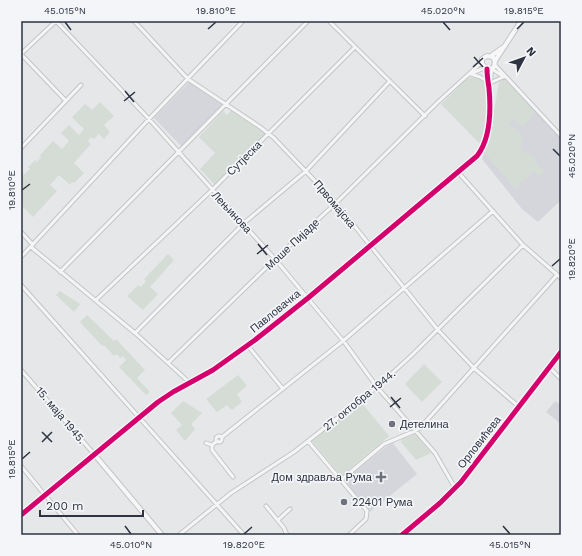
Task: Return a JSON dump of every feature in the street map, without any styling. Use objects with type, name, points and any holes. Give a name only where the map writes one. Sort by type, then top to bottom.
[{"type":"street","points":[[56,21],[21,54],[66,101]]},
{"type":"street","name":"Лењинова","points":[[56,21],[149,119],[275,259],[343,341],[377,387],[435,453],[455,488]]},
{"type":"street","points":[[21,257],[149,119],[243,21]]},
{"type":"street","points":[[60,272],[308,21]]},
{"type":"street","points":[[329,21],[424,116]]},
{"type":"street","points":[[490,67],[521,21]]},
{"type":"street","name":"Првомајска","points":[[136,22],[188,79],[227,104],[269,134],[306,170],[336,203],[438,330],[474,368],[518,406]]},
{"type":"street","points":[[481,63],[484,57],[491,56],[505,46]]},
{"type":"street","name":"Сутјеска","points":[[96,300],[212,190],[355,47]]},
{"type":"street","points":[[490,67],[491,56]]},
{"type":"street","name":"Павловачка","points":[[21,515],[139,417],[168,395],[213,370],[248,346],[308,298],[477,156],[484,144],[489,122],[490,67],[481,63]]},
{"type":"street","name":"Моше Пијаде","points":[[168,363],[481,63]]},
{"type":"street","points":[[490,67],[504,77],[561,136]]},
{"type":"street","name":"Моше Пијаде","points":[[470,74],[490,67]]},
{"type":"street","points":[[470,74],[480,77],[489,84],[504,77]]},
{"type":"street","points":[[135,333],[244,223],[306,170],[390,82]]},
{"type":"street","points":[[21,148],[81,85]]},
{"type":"street","points":[[458,172],[523,245],[561,278]]},
{"type":"street","points":[[212,445],[217,441],[221,441],[222,437],[343,341],[493,211]]},
{"type":"street","points":[[21,232],[32,246],[60,272],[135,333],[190,383]]},
{"type":"street","name":"27. октобра 1944.","points":[[179,535],[217,504],[282,461],[377,387],[438,330],[523,245]]},
{"type":"street","points":[[341,480],[384,444],[415,431],[421,426],[558,275]]},
{"type":"street","points":[[21,285],[244,535]]},
{"type":"street","name":"Павловачка","points":[[248,346],[283,389]]},
{"type":"street","name":"Орловићева","points":[[402,535],[455,488],[561,352]]},
{"type":"street","points":[[548,367],[561,379]]},
{"type":"street","name":"15. маја 1945.","points":[[21,370],[162,535]]},
{"type":"street","points":[[308,441],[366,509],[366,519],[349,535]]},
{"type":"street","points":[[206,443],[212,445]]},
{"type":"street","points":[[212,445],[212,450],[233,477]]},
{"type":"street","points":[[21,466],[78,535]]},
{"type":"street","points":[[266,506],[288,535]]},
{"type":"street","points":[[278,520],[290,510]]},
{"type":"shaded area","points":[[468,78],[479,78],[483,81],[487,88],[488,95],[487,122],[481,145],[441,104]]},
{"type":"shaded area","points":[[504,79],[561,139],[561,200],[538,222],[522,209],[482,159],[490,138],[499,83]]},
{"type":"shaded area","points":[[504,79],[535,112],[523,127],[513,119],[509,124],[523,137],[520,151],[535,156],[537,164],[545,171],[538,177],[534,171],[515,189],[484,152],[490,138],[499,83]]},
{"type":"shaded area","points":[[189,82],[225,105],[182,147],[154,118]]},
{"type":"shaded area","points":[[100,102],[114,116],[104,125],[110,132],[104,139],[99,134],[94,139],[91,137],[88,141],[91,144],[74,163],[84,173],[70,185],[59,175],[50,185],[57,191],[33,217],[21,205],[21,177],[30,169],[28,167],[35,160],[37,162],[41,157],[40,155],[53,141],[62,149],[69,141],[61,133],[69,125],[79,135],[84,129],[72,117],[85,104],[92,110]]},
{"type":"shaded area","points":[[232,109],[266,133],[215,185],[200,169],[215,153],[199,137],[223,111],[227,115]]},
{"type":"shaded area","points":[[168,254],[174,260],[150,287],[158,294],[143,310],[127,296],[138,285],[141,287],[146,281],[144,279]]},
{"type":"shaded area","points":[[60,291],[80,304],[74,312],[56,295]]},
{"type":"shaded area","points":[[87,315],[114,341],[116,339],[145,370],[137,378],[150,392],[146,395],[119,367],[126,360],[123,356],[121,358],[116,354],[114,356],[104,345],[102,346],[80,322]]},
{"type":"shaded area","points":[[424,364],[442,382],[422,402],[405,384]]},
{"type":"shaded area","points":[[238,375],[247,386],[237,394],[242,402],[232,410],[227,405],[217,412],[206,399]]},
{"type":"shaded area","points":[[183,401],[202,413],[191,424],[195,429],[185,441],[176,430],[182,425],[171,413]]},
{"type":"shaded area","points":[[360,401],[389,436],[341,476],[312,441]]},
{"type":"shaded area","points":[[555,401],[561,405],[561,424],[546,412]]},
{"type":"shaded area","points":[[415,434],[431,453],[416,460],[401,442],[402,439]]},
{"type":"shaded area","name":"Дом здравља Рума","points":[[392,442],[417,474],[370,512],[344,480]]},
{"type":"cycle path","points":[[21,515],[158,402],[213,370],[255,340],[308,298],[477,156],[482,149],[489,124],[490,96],[487,69]]},
{"type":"cycle path","points":[[402,535],[440,503],[461,482],[561,352]]},
{"type":"place","name":"Детелина","points":[[392,424]]},
{"type":"place","name":"Дом здравља Рума","points":[[381,477]]},
{"type":"place","name":"22401 Рума","points":[[344,502]]}]
